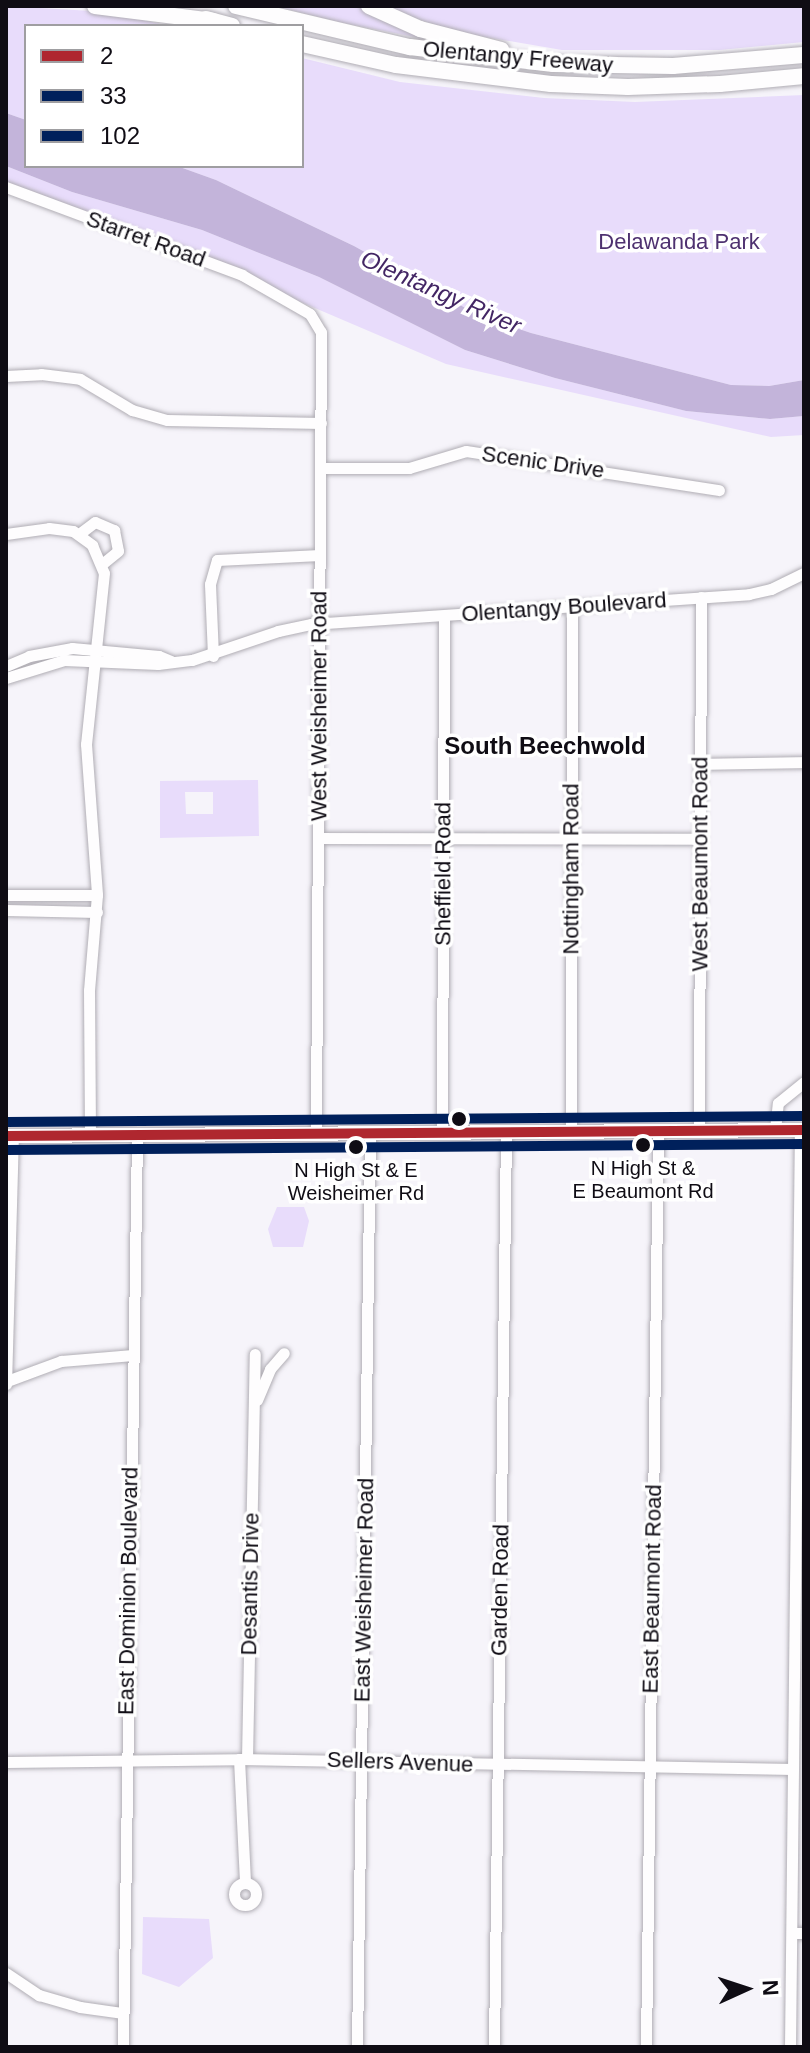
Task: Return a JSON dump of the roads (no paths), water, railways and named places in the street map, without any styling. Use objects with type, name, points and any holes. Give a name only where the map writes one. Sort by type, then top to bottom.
[{"type":"highway","points":[[95,6],[213,21]]},
{"type":"highway","points":[[162,6],[224,24]]},
{"type":"highway","name":"Olentangy Freeway","points":[[236,6],[410,47],[553,64],[673,66],[804,55]]},
{"type":"highway","points":[[369,6],[456,41],[553,64]]},
{"type":"highway","name":"Olentangy Freeway","points":[[304,44],[396,65],[523,81],[628,87],[720,84],[804,76]]},
{"type":"highway","points":[[720,84],[804,86]]},
{"type":"main road","points":[[10,1136],[802,1130]]},
{"type":"street","name":"Starret Road","points":[[6,187],[242,275],[284,295]]},
{"type":"street","name":"West Weisheimer Road","points":[[284,295],[310,314],[321,332],[316,1134]]},
{"type":"street","points":[[6,376],[41,374],[80,379],[132,410],[167,420],[321,423]]},
{"type":"street","name":"Scenic Drive","points":[[321,468],[409,468],[447,455],[475,452],[719,490]]},
{"type":"street","points":[[79,534],[91,524],[108,525],[117,534],[119,547],[113,558],[102,564]]},
{"type":"street","points":[[6,534],[49,528],[79,534],[92,545],[102,564],[104,580],[86,744],[97,895],[89,990],[90,1135]]},
{"type":"street","points":[[213,656],[210,584],[214,564],[227,557],[320,555]]},
{"type":"street","name":"Olentangy Boulevard","points":[[96,654],[159,656],[172,662],[213,656],[278,631],[320,624],[762,592],[804,573]]},
{"type":"street","name":"West Beaumont Road","points":[[699,1131],[701,597]]},
{"type":"street","name":"Nottingham Road","points":[[571,1132],[572,606]]},
{"type":"street","name":"Sheffield Road","points":[[442,1133],[444,616]]},
{"type":"street","points":[[6,666],[53,650],[96,654]]},
{"type":"street","points":[[6,678],[48,663],[96,654]]},
{"type":"street","points":[[700,764],[804,762]]},
{"type":"street","points":[[318,838],[700,839]]},
{"type":"street","points":[[6,895],[97,895]]},
{"type":"street","points":[[6,910],[97,912]]},
{"type":"street","points":[[775,1130],[778,1103],[804,1082]]},
{"type":"street","points":[[790,2047],[798,1933],[793,1769],[799,1668],[802,1130]]},
{"type":"street","name":"East Beaumont Road","points":[[646,2047],[658,1131]]},
{"type":"street","name":"Garden Road","points":[[494,2047],[506,1132]]},
{"type":"street","name":"East Weisheimer Road","points":[[357,2047],[370,1133]]},
{"type":"street","name":"East Dominion Boulevard","points":[[123,2047],[137,1135]]},
{"type":"street","points":[[10,1136],[6,1382],[61,1361],[133,1355]]},
{"type":"street","name":"Desantis Drive","points":[[254,1409],[270,1369],[284,1353]]},
{"type":"street","name":"Desantis Drive","points":[[245,1883],[243,1759],[255,1354]]},
{"type":"street","name":"Sellers Avenue","points":[[6,1762],[243,1759],[793,1769]]},
{"type":"street","points":[[6,1973],[39,1995],[80,2007],[122,2013]]},
{"type":"place","name":"N High St & E Beaumont Rd","points":[[643,1145]]},
{"type":"place","name":"N High St & E Weisheimer Rd","points":[[356,1147]]},
{"type":"district","name":"South Beechwold","points":[[545,746]]},
{"type":"park label","name":"Delawanda Park","points":[[679,242]]},
{"type":"water label","name":"Olentangy River","points":[[441,292]]}]
